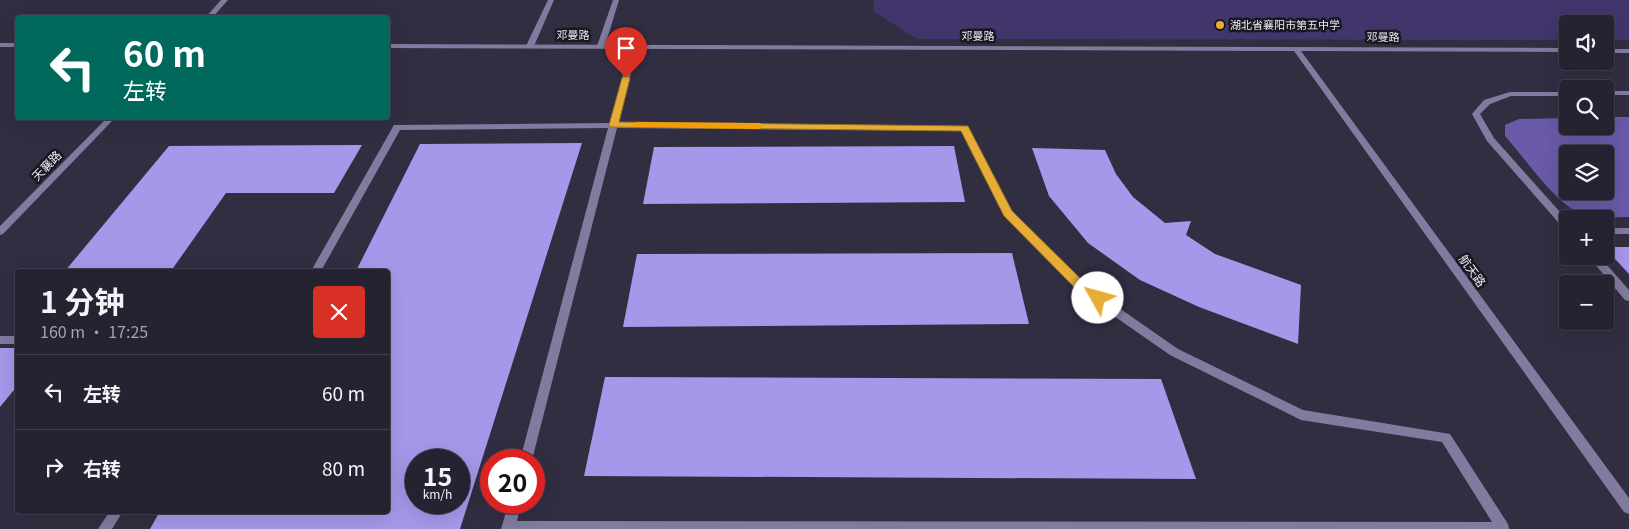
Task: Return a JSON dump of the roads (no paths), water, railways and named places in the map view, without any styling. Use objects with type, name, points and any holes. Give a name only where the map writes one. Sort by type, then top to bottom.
[{"type":"street","points":[[211,15],[225,0]]},
{"type":"street","points":[[530,46],[551,0]]},
{"type":"street","points":[[601,46],[616,0]]},
{"type":"street","points":[[0,45],[15,45]]},
{"type":"street","name":"邓曼路","points":[[390,46],[1559,50]]},
{"type":"street","points":[[529,449],[634,46]]},
{"type":"street","name":"航天路","points":[[1295,48],[1629,508]]},
{"type":"street","points":[[1614,51],[1629,51]]},
{"type":"street","points":[[1614,93],[1629,93]]},
{"type":"street","points":[[1559,94],[1510,94],[1487,102],[1476,114],[1490,139],[1559,218]]},
{"type":"street","name":"天襄路","points":[[0,232],[109,120]]},
{"type":"street","points":[[317,269],[397,127],[614,125],[964,128],[1008,213],[1082,288],[1174,352],[1301,415],[1446,438],[1504,528],[508,528],[512,514]]},
{"type":"street","points":[[1614,231],[1629,231]]},
{"type":"street","points":[[1601,265],[1629,297]]},
{"type":"street","points":[[0,340],[15,340]]},
{"type":"street","points":[[105,529],[115,514]]},
{"type":"place","name":"湖北省襄阳市第五中学","points":[[1220,25]]}]
